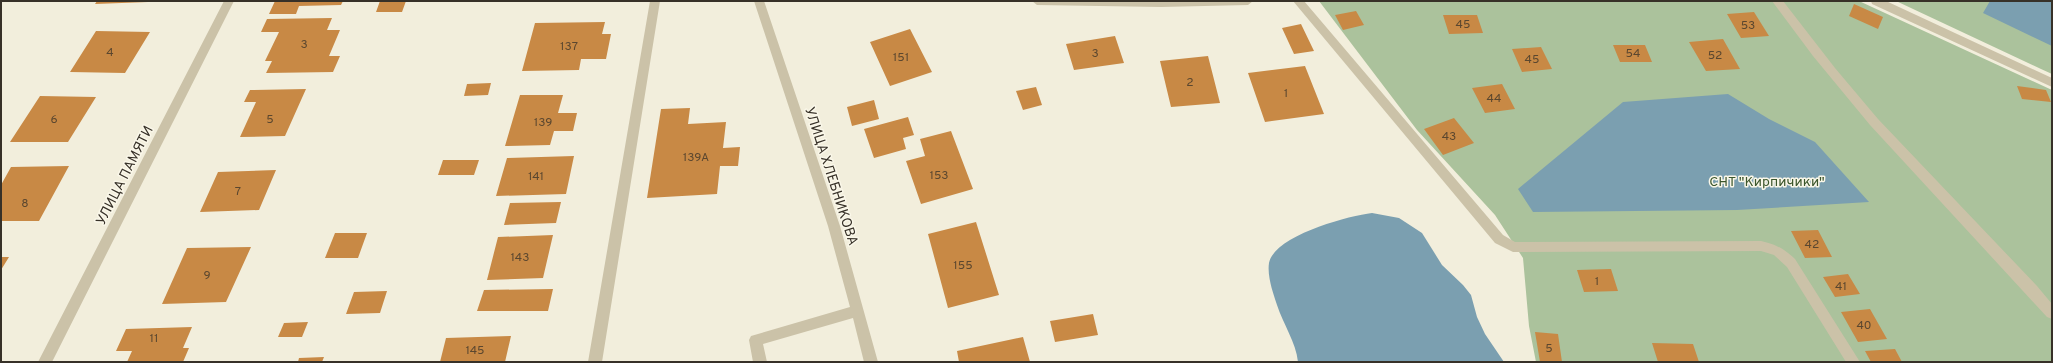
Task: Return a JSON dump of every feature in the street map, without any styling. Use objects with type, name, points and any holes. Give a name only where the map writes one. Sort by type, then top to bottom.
[{"type":"street","name":"УЛИЦА ПАМЯТИ","points":[[45,362],[229,1]]},
{"type":"street","points":[[595,362],[655,1]]},
{"type":"street","name":"УЛИЦА ХЛЕБНИКОВА","points":[[759,1],[834,226],[871,362]]},
{"type":"street","points":[[1037,1],[1161,3],[1248,1]]},
{"type":"street","points":[[1298,1],[1499,239],[1513,248],[1761,246],[1778,251],[1791,263],[1853,362]]},
{"type":"street","points":[[1778,1],[1800,32],[1887,138],[1980,233],[2052,313]]},
{"type":"street","points":[[1876,1],[2052,83]]},
{"type":"street","points":[[760,362],[756,340],[857,311]]},
{"type":"green space","name":"СНТ \"Кирпичики\"","points":[[1319,1],[1859,1],[2052,90],[2052,362],[1536,362],[1529,326],[1523,258],[1495,215],[1417,130]]},
{"type":"green space","points":[[1896,1],[2052,1],[2052,74],[2041,69]]},
{"type":"water","points":[[1990,1],[2052,1],[2052,46],[1983,13]]},
{"type":"water","points":[[1728,94],[1769,119],[1815,142],[1869,202],[1737,210],[1533,212],[1518,189],[1623,102]]},
{"type":"water","points":[[1372,213],[1399,218],[1422,233],[1442,265],[1471,295],[1477,317],[1485,334],[1504,362],[1298,362],[1295,347],[1274,295],[1269,273],[1269,263],[1274,253],[1284,244],[1297,236],[1346,218]]},
{"type":"building","points":[[97,1],[148,1],[148,2],[95,4]]},
{"type":"building","points":[[275,1],[343,1],[341,5],[299,6],[296,14],[269,14]]},
{"type":"building","points":[[380,1],[406,1],[402,12],[376,12]]},
{"type":"building","points":[[1854,4],[1883,17],[1878,29],[1849,16]]},
{"type":"building","points":[[1356,11],[1364,25],[1343,30],[1335,15]]},
{"type":"building","points":[[1754,12],[1769,36],[1741,38],[1727,14]]},
{"type":"building","points":[[1443,15],[1477,15],[1483,33],[1449,34]]},
{"type":"building","points":[[332,18],[327,30],[340,30],[329,56],[340,56],[333,72],[266,73],[272,61],[265,61],[279,32],[261,32],[267,19]]},
{"type":"building","points":[[605,22],[602,34],[611,34],[606,59],[581,59],[579,70],[522,71],[535,23]]},
{"type":"building","points":[[1301,24],[1314,51],[1294,54],[1282,28]]},
{"type":"building","points":[[910,29],[932,72],[890,86],[870,42]]},
{"type":"building","points":[[96,31],[150,32],[125,73],[70,72]]},
{"type":"building","points":[[1115,36],[1124,63],[1074,70],[1066,44]]},
{"type":"building","points":[[1723,39],[1740,69],[1706,71],[1689,42]]},
{"type":"building","points":[[1613,45],[1645,45],[1652,62],[1620,62]]},
{"type":"building","points":[[1541,47],[1552,69],[1522,72],[1512,49]]},
{"type":"building","points":[[1208,56],[1220,103],[1171,107],[1160,61]]},
{"type":"building","points":[[1305,66],[1324,114],[1265,122],[1248,73]]},
{"type":"building","points":[[491,83],[488,95],[464,96],[467,84]]},
{"type":"building","points":[[1502,84],[1515,109],[1485,113],[1472,88]]},
{"type":"building","points":[[2017,86],[2046,90],[2051,102],[2022,99]]},
{"type":"building","points":[[1036,87],[1042,105],[1023,110],[1016,91]]},
{"type":"building","points":[[306,89],[285,136],[240,137],[256,102],[244,102],[250,90]]},
{"type":"building","points":[[520,95],[563,95],[558,113],[577,113],[573,131],[554,131],[550,145],[505,146]]},
{"type":"building","points":[[40,96],[96,97],[68,142],[10,142]]},
{"type":"building","points":[[874,100],[879,119],[852,126],[847,107]]},
{"type":"building","points":[[690,108],[688,124],[726,122],[723,148],[740,147],[738,166],[720,166],[717,194],[647,198],[661,109]]},
{"type":"building","points":[[908,117],[914,135],[903,138],[906,149],[874,158],[864,129]]},
{"type":"building","points":[[1454,118],[1474,143],[1443,155],[1424,129]]},
{"type":"building","points":[[951,131],[973,189],[921,204],[906,161],[925,156],[920,139]]},
{"type":"building","points":[[574,156],[566,194],[496,196],[507,158]]},
{"type":"building","points":[[443,160],[479,160],[474,175],[438,175]]},
{"type":"building","points":[[69,166],[39,221],[1,221],[1,185],[11,167]]},
{"type":"building","points":[[276,170],[259,210],[200,212],[218,172]]},
{"type":"building","points":[[561,202],[556,223],[504,225],[510,203]]},
{"type":"building","points":[[976,222],[999,295],[948,308],[928,234]]},
{"type":"building","points":[[1818,230],[1832,257],[1805,258],[1791,231]]},
{"type":"building","points":[[335,233],[367,233],[358,258],[325,258]]},
{"type":"building","points":[[553,235],[543,278],[487,280],[498,237]]},
{"type":"building","points":[[251,247],[226,302],[162,304],[187,248]]},
{"type":"building","points":[[1,257],[9,257],[1,270]]},
{"type":"building","points":[[1611,269],[1618,291],[1584,292],[1577,270]]},
{"type":"building","points":[[1848,274],[1860,294],[1835,297],[1823,277]]},
{"type":"building","points":[[553,289],[548,311],[477,311],[484,290]]},
{"type":"building","points":[[387,291],[380,313],[346,314],[354,292]]},
{"type":"building","points":[[1870,309],[1887,339],[1858,342],[1841,312]]},
{"type":"building","points":[[1093,314],[1098,335],[1055,342],[1050,321]]},
{"type":"building","points":[[308,322],[302,337],[278,337],[284,323]]},
{"type":"building","points":[[192,327],[183,348],[189,348],[183,362],[127,362],[132,351],[116,351],[126,329]]},
{"type":"building","points":[[1535,332],[1558,334],[1562,362],[1540,362]]},
{"type":"building","points":[[511,336],[505,362],[440,362],[446,338]]},
{"type":"building","points":[[1023,337],[1030,362],[959,362],[957,351]]},
{"type":"building","points":[[1652,343],[1693,344],[1699,362],[1658,362]]},
{"type":"building","points":[[1895,349],[1902,362],[1871,362],[1865,351]]},
{"type":"building","points":[[324,357],[322,362],[298,362],[299,358]]}]
